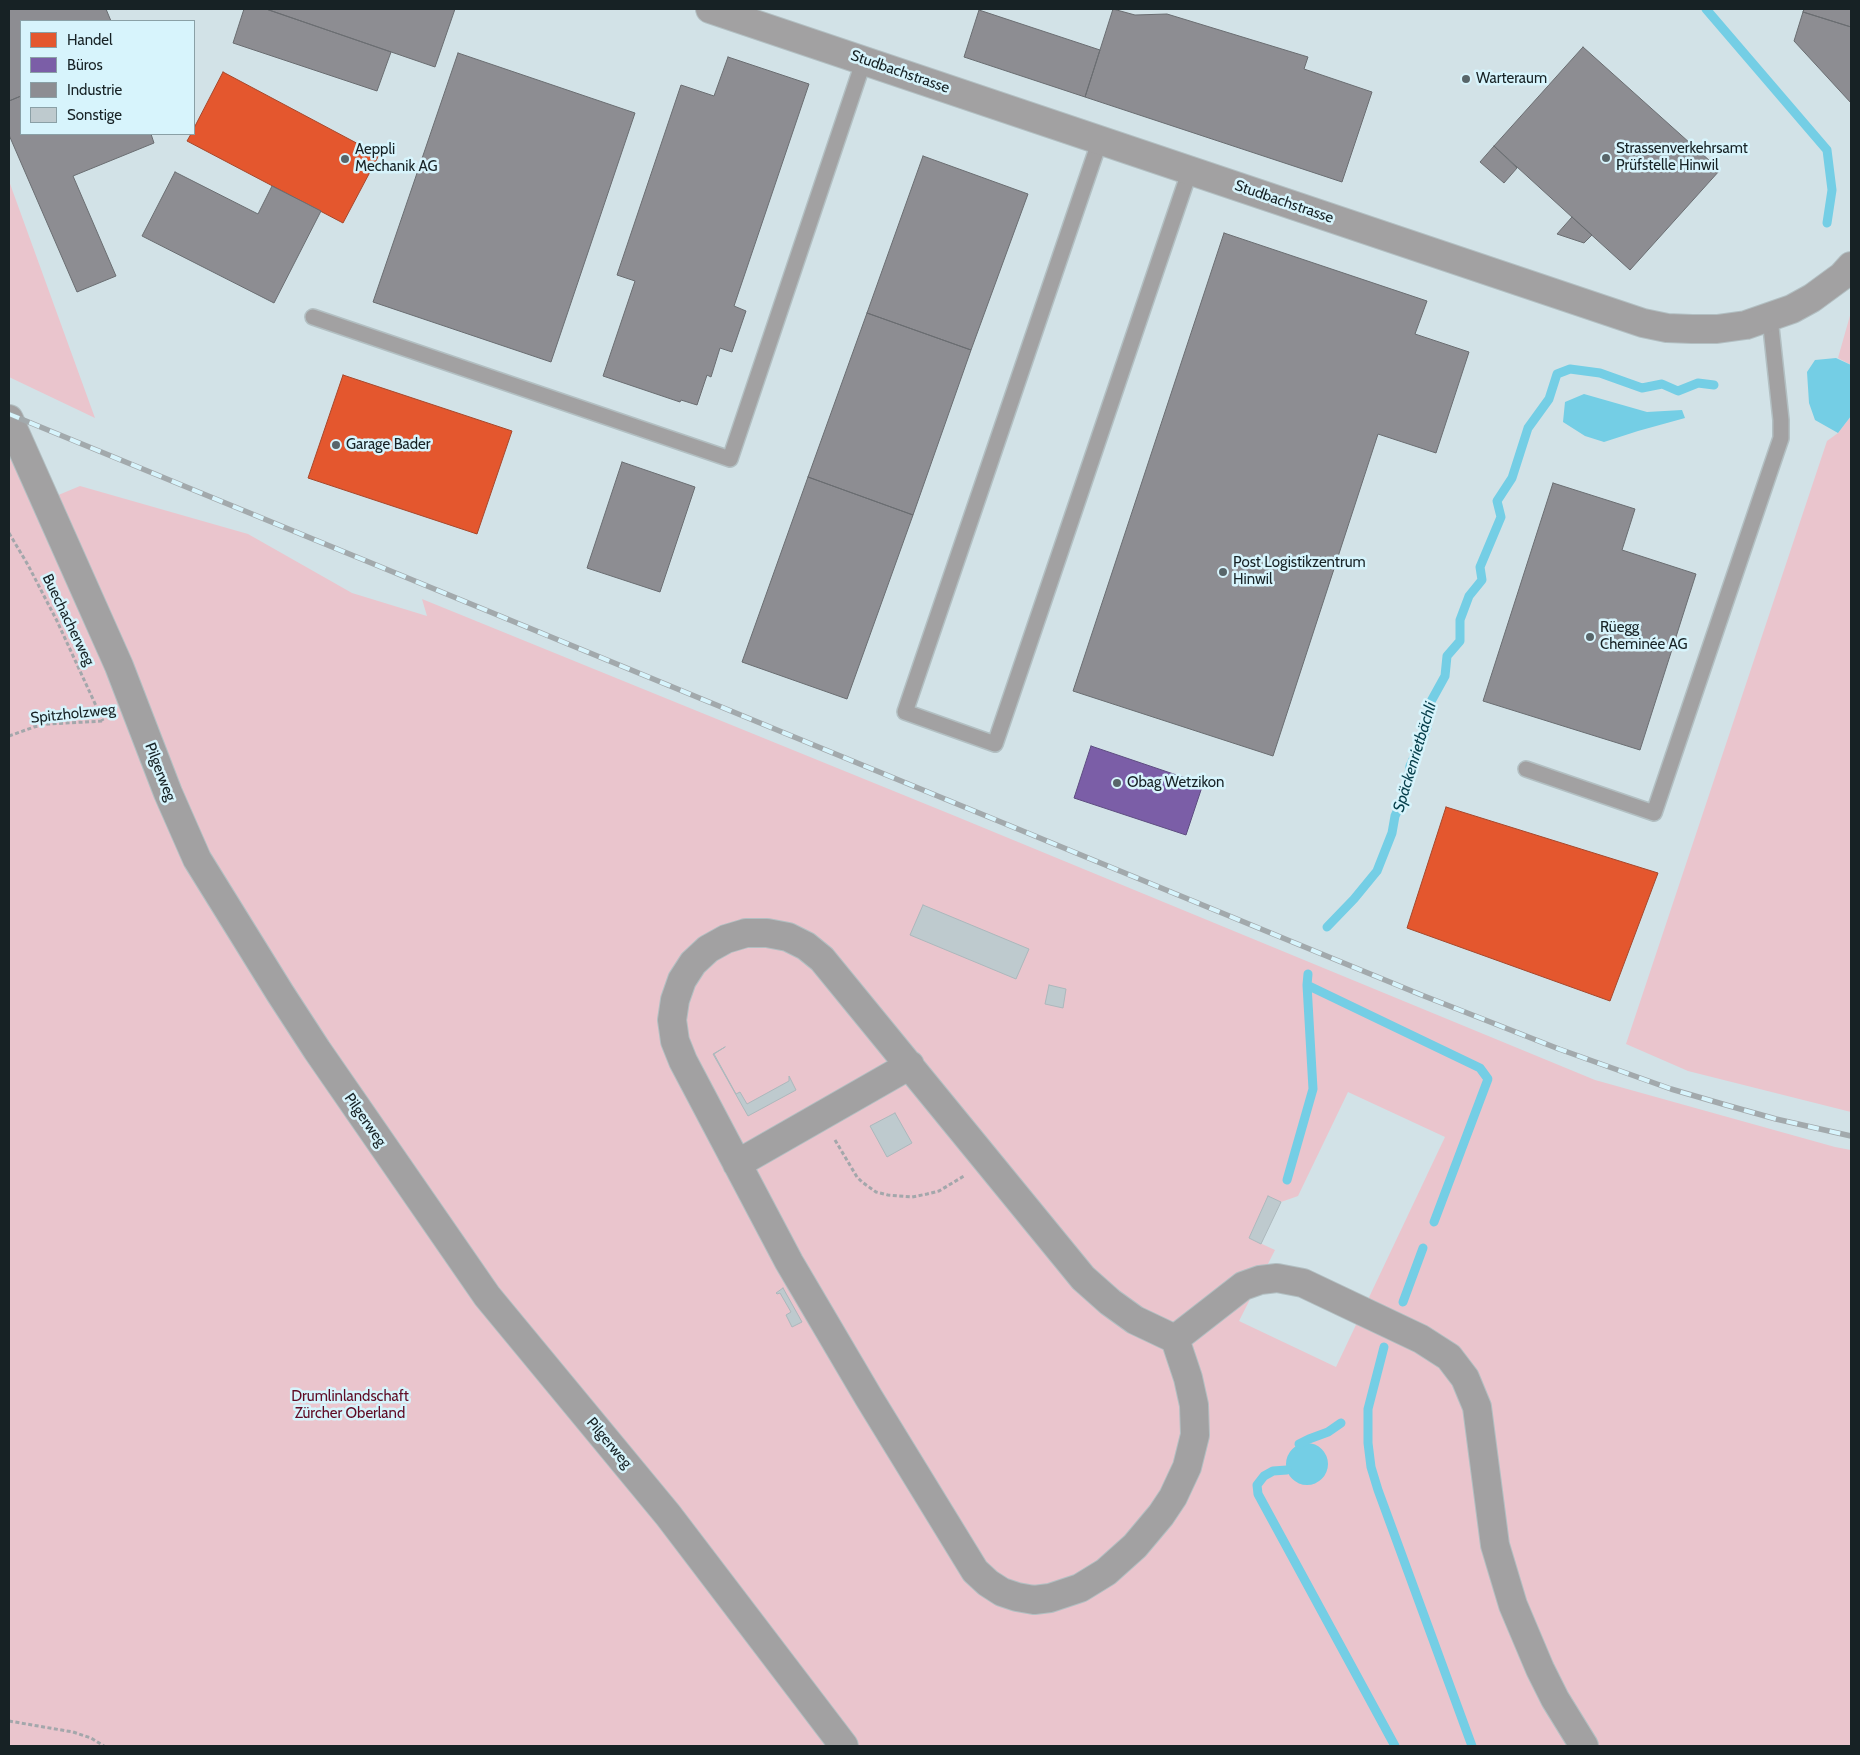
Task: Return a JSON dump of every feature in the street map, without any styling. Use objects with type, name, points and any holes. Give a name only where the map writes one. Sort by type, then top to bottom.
[{"type":"street","name":"Studbachstrasse","points":[[710,9],[1643,323],[1667,328],[1717,330],[1746,325],[1770,318],[1812,298],[1834,282],[1851,266]]},
{"type":"street","name":"Pilgerweg","points":[[12,426],[104,631],[168,793],[197,859],[280,993],[322,1058],[487,1296],[668,1515],[844,1746]]},
{"type":"street","points":[[746,933],[767,933],[788,937],[806,946],[822,959],[836,975],[986,1158],[1051,1240],[1096,1291],[1134,1320],[1175,1339],[1192,1391],[1195,1435],[1192,1450],[1184,1474],[1161,1515],[1119,1562],[1080,1588],[1050,1598],[1034,1600],[1002,1592],[975,1571],[802,1284],[737,1164],[675,1041],[672,1020],[675,1000],[682,980],[693,963],[708,949],[726,939],[746,933]]},
{"type":"street","points":[[737,1164],[910,1065]]},
{"type":"street","points":[[1175,1339],[1243,1286],[1260,1280],[1277,1278],[1293,1280],[1312,1287],[1421,1339],[1449,1357],[1465,1378],[1477,1407],[1495,1545],[1513,1605],[1527,1641],[1554,1699],[1584,1746]]},
{"type":"lane","points":[[313,317],[730,458],[864,60]]},
{"type":"lane","points":[[1100,140],[905,712],[995,744],[1190,170]]},
{"type":"lane","points":[[1526,770],[1654,813],[1780,438],[1782,420],[1770,318]]},
{"type":"path","name":"Buechacherweg","points":[[9,533],[57,620],[103,721]]},
{"type":"path","name":"Spitzholzweg","points":[[9,736],[48,724],[140,719]]},
{"type":"path","points":[[821,1116],[857,1177],[868,1188],[888,1196],[912,1197],[939,1191],[961,1178],[986,1158]]},
{"type":"path","points":[[9,1721],[74,1732],[91,1738],[104,1746]]},
{"type":"green space","points":[[9,181],[95,418],[9,377]]},
{"type":"green space","points":[[1851,312],[1851,365],[1838,358]]},
{"type":"green space","points":[[1851,416],[1851,1112],[1688,1071],[1626,1044],[1827,441],[1838,433]]},
{"type":"green space","name":"Drumlinlandschaft Zürcher Oberland","points":[[9,459],[32,466],[56,496],[80,486],[248,534],[352,593],[427,616],[422,599],[1595,1080],[1851,1150],[1851,1746],[9,1746]],"holes":[[[1348,1092],[1445,1137],[1336,1367],[1239,1321],[1275,1250],[1249,1238],[1268,1197],[1281,1202],[1298,1196]]]},
{"type":"water","points":[[1836,358],[1851,365],[1851,416],[1838,433],[1815,420],[1809,403],[1807,372],[1815,360]]},
{"type":"water","points":[[1584,394],[1647,412],[1682,410],[1685,418],[1604,442],[1585,436],[1563,422],[1565,402]]},
{"type":"water","points":[[1307,1443],[1322,1449],[1328,1464],[1322,1479],[1307,1485],[1292,1479],[1286,1464],[1292,1449]]},
{"type":"building: Handel","points":[[223,72],[379,155],[343,223],[187,141],[190,135],[195,135],[195,126]]},
{"type":"building: Handel","points":[[343,375],[512,431],[477,534],[308,478]]},
{"type":"building: Handel","points":[[1446,807],[1658,873],[1610,1001],[1407,928]]},
{"type":"building: Büros","points":[[1091,746],[1203,784],[1186,835],[1074,798]]},
{"type":"building: Industrie","points":[[9,9],[106,9],[111,20],[20,20],[20,96],[9,101]]},
{"type":"building: Industrie","points":[[244,9],[266,9],[391,52],[377,91],[233,43]]},
{"type":"building: Industrie","points":[[266,9],[455,9],[435,67]]},
{"type":"building: Industrie","points":[[1113,9],[1135,15],[1167,14],[1308,57],[1304,69],[1372,92],[1342,182],[1085,97]]},
{"type":"building: Industrie","points":[[1804,9],[1851,9],[1851,27],[1803,12]]},
{"type":"building: Industrie","points":[[979,10],[1100,50],[1085,97],[964,57]]},
{"type":"building: Industrie","points":[[1803,12],[1851,27],[1851,103],[1794,41]]},
{"type":"building: Industrie","name":"Strassenverkehrsamt Prüfstelle Hinwil","points":[[1583,47],[1720,170],[1630,270],[1494,146]]},
{"type":"building: Industrie","points":[[458,53],[635,113],[551,362],[373,302]]},
{"type":"building: Industrie","points":[[728,57],[809,84],[734,306],[746,311],[732,352],[720,348],[711,377],[707,375],[697,405],[681,400],[680,402],[603,376],[635,281],[617,275],[681,85],[714,96]]},
{"type":"building: Industrie","points":[[20,96],[20,135],[151,135],[154,143],[73,176],[116,276],[77,292],[9,135],[9,101]]},
{"type":"building: Industrie","points":[[1494,146],[1517,168],[1504,183],[1480,162]]},
{"type":"building: Industrie","points":[[923,156],[1028,194],[971,350],[867,313]]},
{"type":"building: Industrie","points":[[175,172],[258,214],[272,186],[321,211],[274,303],[142,236]]},
{"type":"building: Industrie","points":[[1572,217],[1592,235],[1584,243],[1557,234]]},
{"type":"building: Industrie","name":"Post Logistikzentrum Hinwil","points":[[1224,233],[1427,301],[1415,334],[1469,352],[1436,453],[1378,434],[1273,756],[1073,691]]},
{"type":"building: Industrie","points":[[867,313],[971,350],[913,515],[808,477]]},
{"type":"building: Industrie","points":[[622,462],[695,487],[660,592],[587,568]]},
{"type":"building: Industrie","points":[[808,477],[913,515],[847,699],[742,662]]},
{"type":"building: Industrie","name":"Rüegg Cheminée AG","points":[[1553,483],[1635,509],[1622,550],[1696,574],[1640,750],[1483,701]]},
{"type":"building: Sonstige","points":[[923,905],[1029,949],[1016,979],[910,935]]},
{"type":"building: Sonstige","points":[[1049,985],[1066,989],[1063,1008],[1045,1004]]},
{"type":"building: Sonstige","points":[[725,1047],[714,1054],[736,1094],[740,1092],[747,1104],[789,1081],[789,1076],[796,1090],[748,1116],[713,1054]]},
{"type":"building: Sonstige","points":[[895,1113],[912,1143],[887,1157],[870,1126]]},
{"type":"building: Sonstige","points":[[1268,1196],[1281,1202],[1261,1244],[1249,1238]]},
{"type":"building: Sonstige","points":[[783,1288],[802,1322],[792,1327],[786,1315],[791,1312],[780,1293],[776,1293]]},
{"type":"waterway","points":[[1706,9],[1827,150],[1832,190],[1827,223]]},
{"type":"waterway","name":"Späckenrietbächli","points":[[1327,927],[1377,871],[1392,833],[1395,816],[1407,790],[1410,766],[1427,728],[1429,705],[1445,676],[1447,656],[1460,641],[1460,620],[1469,596],[1482,580],[1480,567],[1501,517],[1497,501],[1512,478],[1528,428],[1549,399],[1557,374],[1570,369],[1600,373],[1642,388],[1662,384],[1678,391],[1698,383],[1714,385]]},
{"type":"waterway","name":"Späckenrietbächli","points":[[1287,1180],[1313,1089],[1308,974]]},
{"type":"waterway","points":[[1307,985],[1480,1068],[1488,1079],[1434,1222]]},
{"type":"waterway","points":[[1403,1302],[1423,1248]]},
{"type":"waterway","points":[[1384,1347],[1368,1409],[1368,1443],[1371,1467],[1472,1746]]},
{"type":"waterway","points":[[1299,1444],[1328,1432],[1341,1423]]},
{"type":"waterway","points":[[1287,1470],[1273,1471],[1264,1476],[1257,1485],[1258,1494],[1395,1746]]},
{"type":"railway","points":[[9,414],[1419,994],[1559,1049],[1671,1089],[1776,1119],[1851,1136]]},
{"type":"place","name":"Warteraum","points":[[1466,79]]},
{"type":"place","name":"Strassenverkehrsamt Prüfstelle Hinwil","points":[[1606,158]]},
{"type":"place","name":"Aeppli Mechanik AG","points":[[345,159]]},
{"type":"place","name":"Garage Bader","points":[[336,445]]},
{"type":"place","name":"Post Logistikzentrum Hinwil","points":[[1223,572]]},
{"type":"place","name":"Rüegg Cheminée AG","points":[[1590,637]]},
{"type":"place","name":"Obag Wetzikon","points":[[1117,783]]}]
